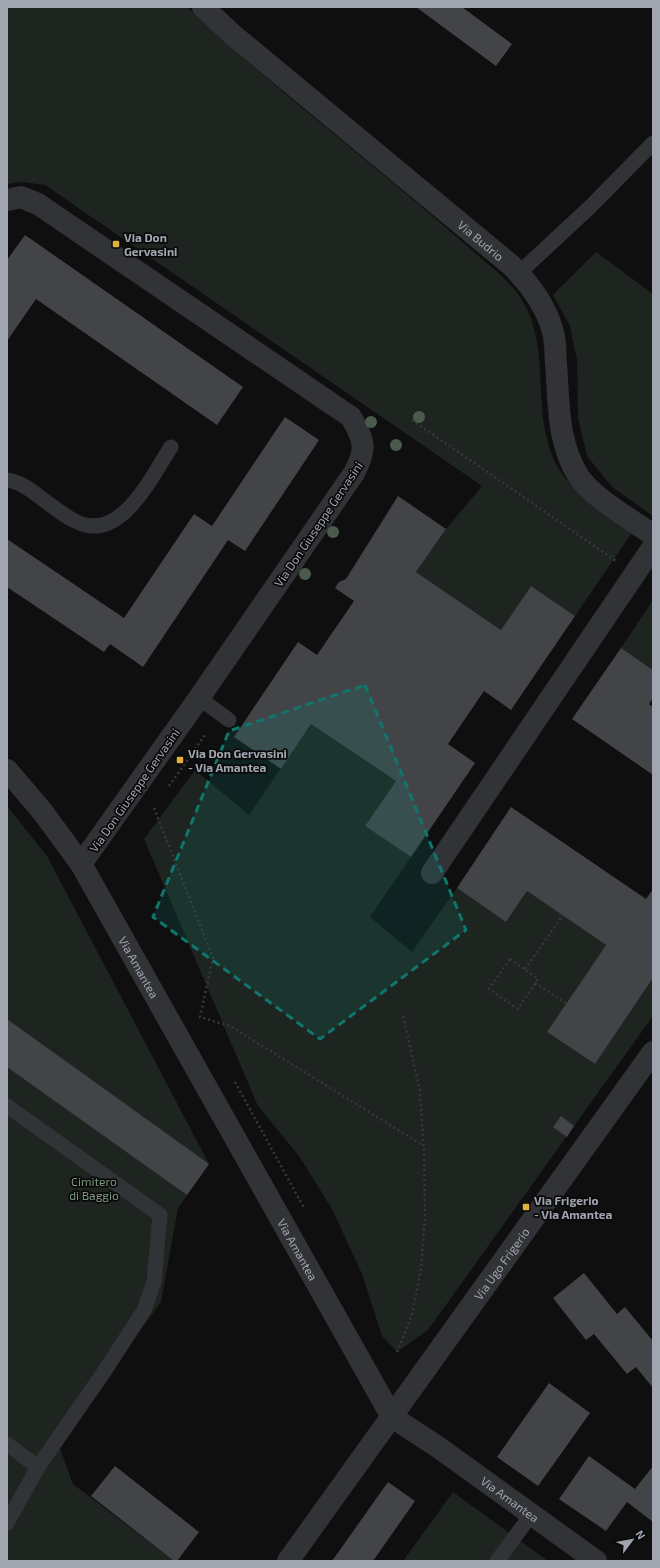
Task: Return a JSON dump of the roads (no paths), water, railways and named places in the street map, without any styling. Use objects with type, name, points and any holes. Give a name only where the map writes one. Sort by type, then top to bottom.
[{"type":"street","name":"Via Budrio","points":[[202,7],[233,35],[519,273],[545,308],[554,334],[561,430],[568,457],[580,479],[599,496],[653,535]]},
{"type":"street","name":"Via Don Giuseppe Gervasini","points":[[7,200],[21,197],[38,204],[140,273],[351,417],[364,443],[362,457],[354,473],[199,698],[81,864],[42,811],[7,770]]},
{"type":"street","points":[[432,873],[653,547]]},
{"type":"street","name":"Via Amantea","points":[[81,864],[392,1417],[438,1447],[596,1561]]},
{"type":"street","name":"Via Ugo Frigerio","points":[[288,1561],[653,1052]]},
{"type":"lane","points":[[519,273],[590,207],[653,143]]},
{"type":"lane","points":[[7,480],[24,486],[75,522],[92,526],[104,525],[116,520],[127,511],[171,447]]},
{"type":"lane","points":[[199,698],[229,720]]},
{"type":"lane","points":[[7,1106],[160,1215],[154,1282],[144,1310],[106,1369],[38,1467],[7,1523]]},
{"type":"lane","points":[[7,1444],[38,1467]]},
{"type":"lane","points":[[497,1561],[531,1515]]},
{"type":"place","name":"Via Don Gervasini","points":[[116,244]]},
{"type":"place","name":"Via Don Gervasini - Via Amantea","points":[[180,760]]},
{"type":"place","name":"Via Frigerio - Via Amantea","points":[[526,1207]]},
{"type":"park label","name":"Cimitero di Baggio","points":[[94,1188]]}]
